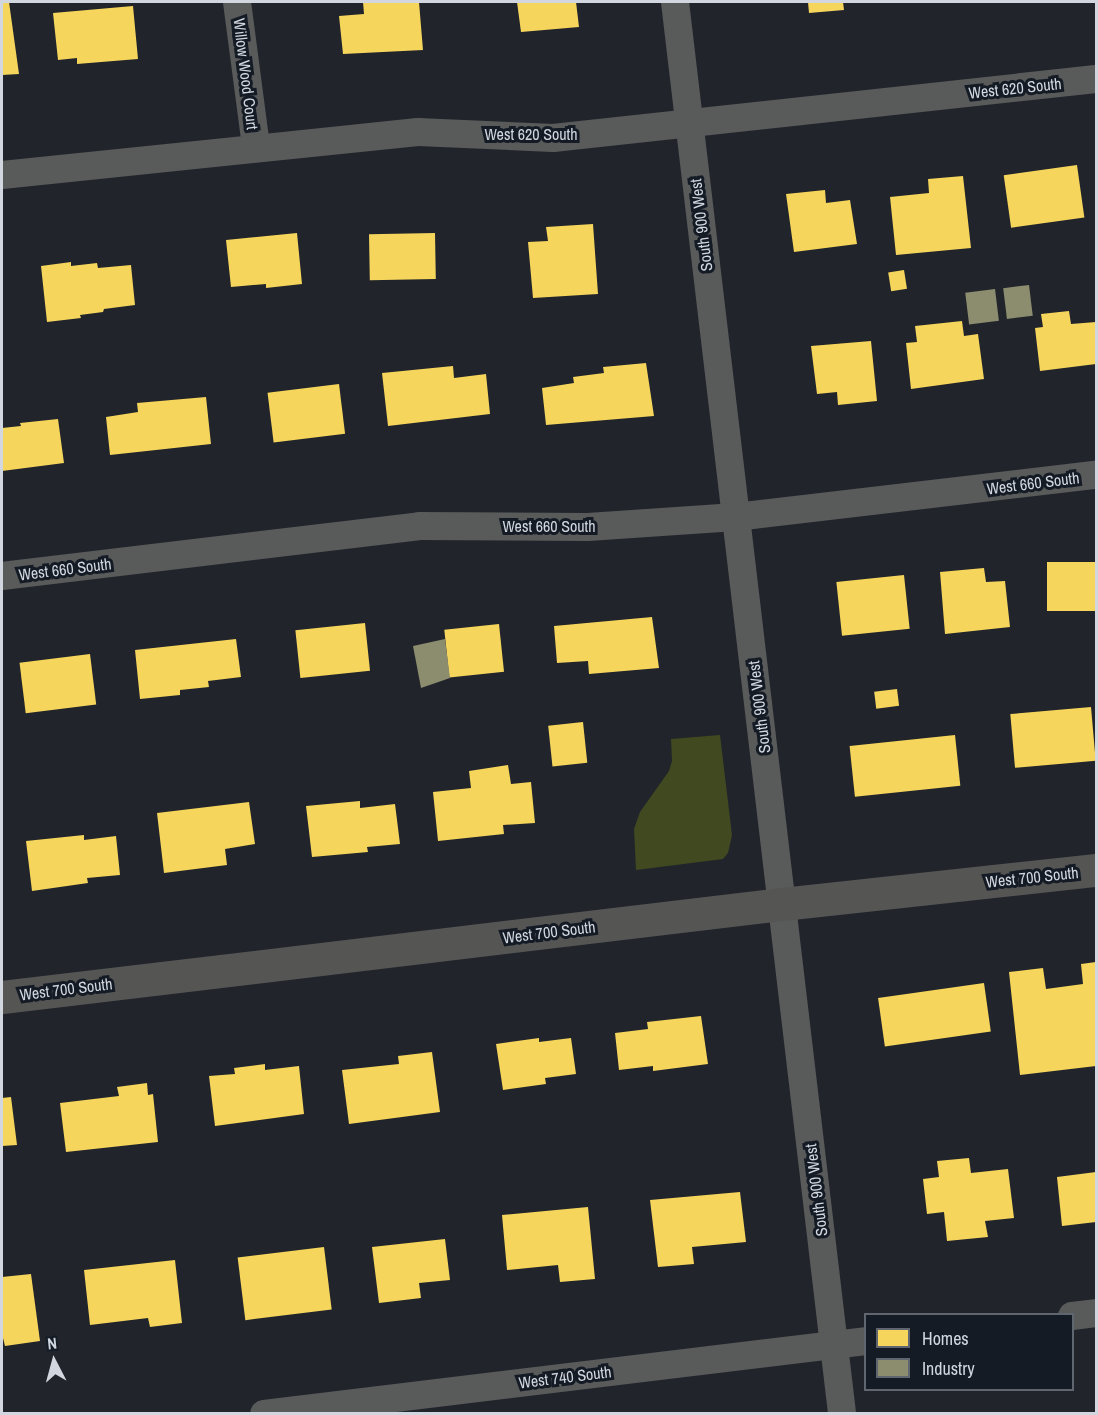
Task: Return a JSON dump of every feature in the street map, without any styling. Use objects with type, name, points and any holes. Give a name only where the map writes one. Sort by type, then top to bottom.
[{"type":"street","name":"Willow Wood Court","points":[[237,2],[256,147]]},
{"type":"street","name":"South 900 West","points":[[675,2],[842,1413]]},
{"type":"street","name":"West 620 South","points":[[2,175],[418,132],[553,138],[1096,79]]},
{"type":"street","name":"West 660 South","points":[[2,576],[420,526],[588,527],[736,517],[1096,475]]},
{"type":"street","name":"West 700 South","points":[[2,997],[782,904],[1096,870]]},
{"type":"street","points":[[1074,1316],[1096,1313]]},
{"type":"street","name":"West 740 South","points":[[264,1413],[864,1341]]},
{"type":"green space","points":[[720,735],[732,835],[728,853],[723,859],[636,870],[634,829],[640,812],[669,771],[672,761],[671,739]]},
{"type":"building: Homes","points":[[2,2],[9,2],[19,74],[2,75]]},
{"type":"building: Homes","points":[[363,2],[419,2],[423,50],[343,54],[339,16],[364,14]]},
{"type":"building: Homes","points":[[517,2],[576,2],[579,27],[521,32]]},
{"type":"building: Homes","points":[[808,2],[843,2],[844,10],[809,13]]},
{"type":"building: Homes","points":[[133,6],[138,59],[77,64],[77,58],[58,60],[53,13]]},
{"type":"building: Homes","points":[[1077,165],[1084,217],[1011,228],[1004,175]]},
{"type":"building: Homes","points":[[963,176],[971,248],[896,255],[890,197],[929,193],[928,179]]},
{"type":"building: Homes","points":[[825,190],[826,203],[850,200],[857,244],[794,252],[786,194]]},
{"type":"building: Homes","points":[[593,224],[598,294],[533,298],[528,242],[548,241],[546,227]]},
{"type":"building: Homes","points":[[297,233],[302,284],[266,288],[266,284],[231,287],[226,240]]},
{"type":"building: Homes","points":[[435,233],[436,279],[370,280],[369,234]]},
{"type":"building: Homes","points":[[71,262],[71,266],[97,263],[98,268],[131,265],[135,305],[104,309],[103,312],[80,315],[81,318],[47,322],[41,266]]},
{"type":"building: Homes","points":[[904,270],[907,289],[891,291],[888,273]]},
{"type":"building: Homes","points":[[1069,311],[1071,324],[1096,322],[1096,364],[1040,371],[1035,328],[1043,327],[1041,314]]},
{"type":"building: Homes","points":[[962,321],[964,336],[978,334],[984,379],[911,389],[906,343],[917,342],[915,326]]},
{"type":"building: Homes","points":[[871,341],[877,401],[838,405],[837,392],[817,394],[811,346]]},
{"type":"building: Homes","points":[[646,363],[654,416],[546,425],[542,388],[574,383],[573,377],[604,373],[603,367]]},
{"type":"building: Homes","points":[[453,366],[454,378],[486,374],[490,414],[388,426],[382,373]]},
{"type":"building: Homes","points":[[339,384],[345,434],[274,442],[268,393]]},
{"type":"building: Homes","points":[[206,397],[211,444],[110,455],[106,417],[138,412],[137,403]]},
{"type":"building: Homes","points":[[58,419],[64,463],[2,471],[2,428],[21,426],[20,423]]},
{"type":"building: Homes","points":[[1047,562],[1096,562],[1096,611],[1047,611]]},
{"type":"building: Homes","points":[[984,568],[986,582],[1005,581],[1010,627],[945,634],[940,572]]},
{"type":"building: Homes","points":[[904,575],[910,629],[842,636],[836,582]]},
{"type":"building: Homes","points":[[652,617],[659,668],[589,674],[588,661],[557,663],[554,626]]},
{"type":"building: Homes","points":[[365,623],[370,671],[300,678],[295,630]]},
{"type":"building: Homes","points":[[499,624],[504,672],[449,677],[444,630]]},
{"type":"building: Homes","points":[[236,639],[241,677],[208,681],[209,687],[180,690],[180,695],[140,699],[135,650]]},
{"type":"building: Homes","points":[[90,654],[96,705],[26,713],[20,663]]},
{"type":"building: Homes","points":[[897,689],[899,706],[876,709],[874,692]]},
{"type":"building: Homes","points":[[1091,707],[1096,761],[1015,768],[1010,714]]},
{"type":"building: Homes","points":[[583,722],[587,763],[552,766],[548,726]]},
{"type":"building: Homes","points":[[955,735],[960,786],[855,797],[850,746]]},
{"type":"building: Homes","points":[[508,765],[511,784],[531,782],[535,823],[503,825],[504,834],[438,841],[433,792],[471,788],[469,771]]},
{"type":"building: Homes","points":[[360,801],[360,808],[395,804],[400,844],[367,847],[368,852],[312,857],[306,806]]},
{"type":"building: Homes","points":[[249,802],[255,844],[225,849],[227,865],[164,873],[157,813]]},
{"type":"building: Homes","points":[[84,835],[84,840],[116,836],[120,875],[87,878],[88,883],[32,891],[26,841]]},
{"type":"building: Homes","points":[[1096,962],[1096,1066],[1020,1075],[1009,972],[1043,968],[1046,989],[1083,984],[1081,964]]},
{"type":"building: Homes","points":[[984,983],[991,1032],[885,1046],[878,998]]},
{"type":"building: Homes","points":[[701,1016],[708,1064],[653,1071],[653,1066],[619,1070],[615,1033],[648,1029],[647,1022]]},
{"type":"building: Homes","points":[[539,1038],[539,1042],[571,1038],[576,1074],[545,1078],[546,1084],[503,1090],[496,1044]]},
{"type":"building: Homes","points":[[432,1052],[440,1112],[349,1124],[342,1070],[399,1064],[398,1056]]},
{"type":"building: Homes","points":[[265,1064],[265,1070],[299,1066],[304,1114],[215,1126],[209,1076],[235,1074],[234,1068]]},
{"type":"building: Homes","points":[[147,1083],[148,1095],[153,1094],[158,1142],[66,1152],[60,1103],[119,1096],[117,1087]]},
{"type":"building: Homes","points":[[11,1097],[17,1145],[2,1146],[2,1098]]},
{"type":"building: Homes","points":[[969,1158],[971,1173],[1008,1169],[1014,1218],[985,1221],[988,1237],[947,1241],[944,1212],[927,1214],[923,1179],[939,1177],[937,1161]]},
{"type":"building: Homes","points":[[1096,1172],[1096,1222],[1062,1226],[1057,1177]]},
{"type":"building: Homes","points":[[740,1192],[746,1242],[692,1247],[694,1264],[658,1267],[650,1200]]},
{"type":"building: Homes","points":[[588,1207],[595,1279],[560,1282],[558,1265],[507,1270],[502,1215]]},
{"type":"building: Homes","points":[[445,1239],[450,1280],[419,1283],[421,1298],[379,1303],[372,1247]]},
{"type":"building: Homes","points":[[324,1247],[332,1310],[245,1320],[238,1258]]},
{"type":"building: Homes","points":[[175,1260],[182,1323],[150,1327],[148,1318],[90,1325],[84,1270]]},
{"type":"building: Homes","points":[[31,1274],[40,1341],[5,1346],[2,1334],[2,1277]]},
{"type":"building: Industry","points":[[1029,285],[1033,316],[1007,319],[1003,288]]},
{"type":"building: Industry","points":[[995,289],[999,321],[969,324],[965,293]]},
{"type":"building: Industry","points":[[445,639],[450,678],[421,688],[413,646]]}]
